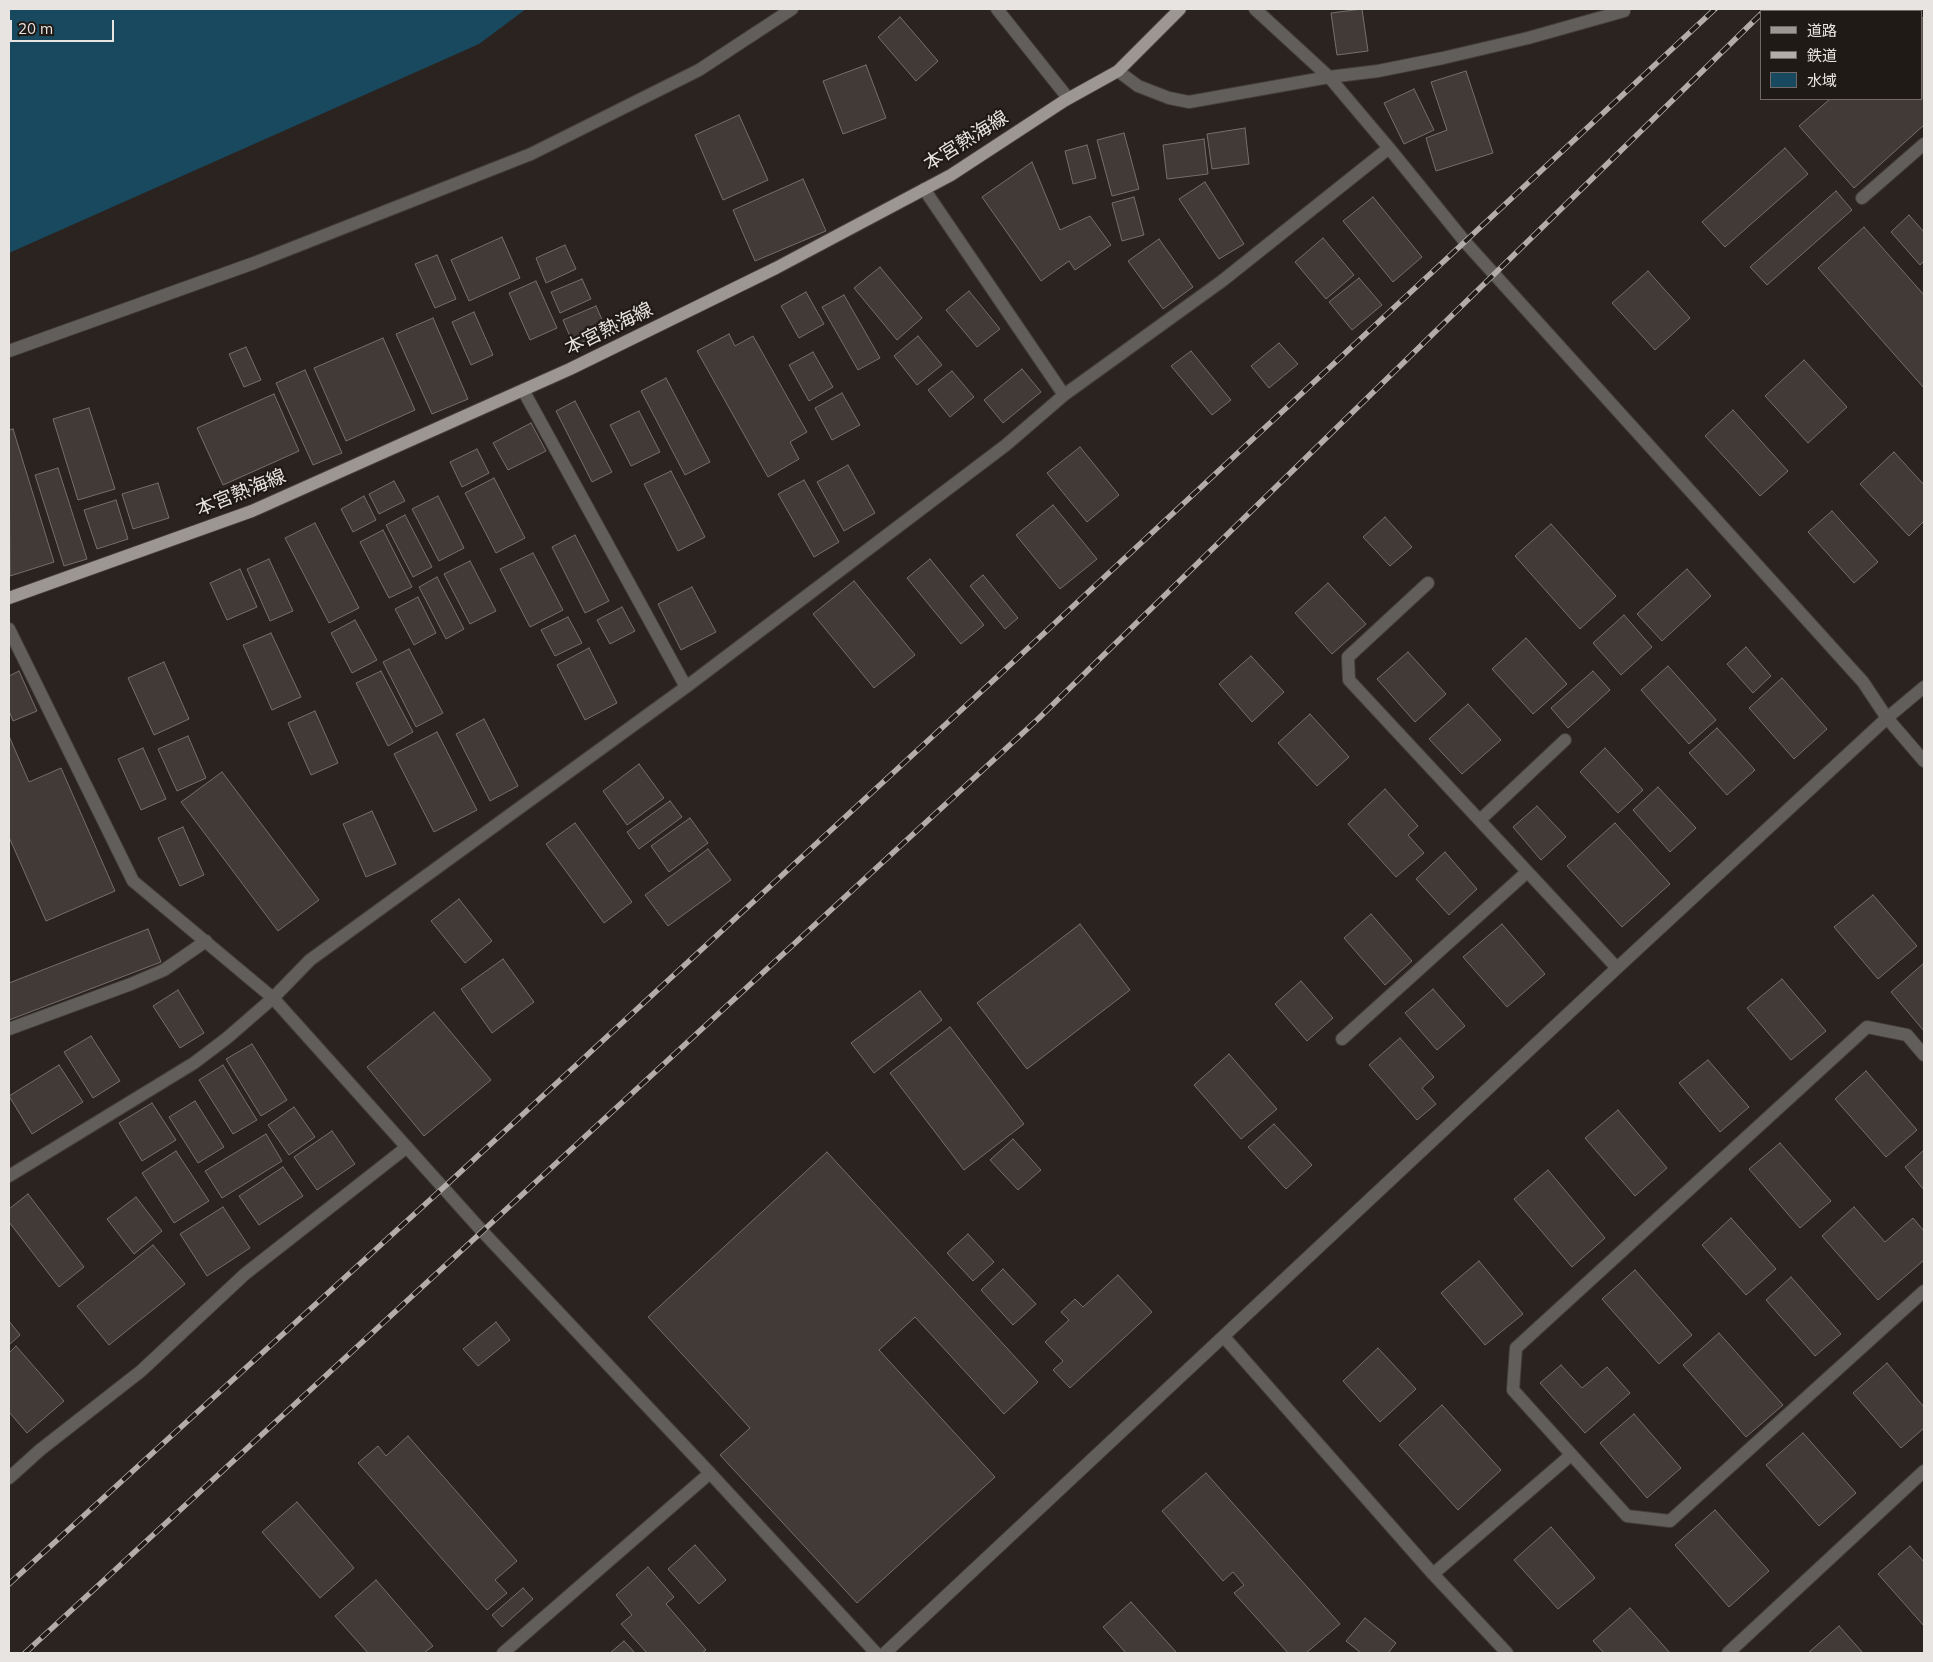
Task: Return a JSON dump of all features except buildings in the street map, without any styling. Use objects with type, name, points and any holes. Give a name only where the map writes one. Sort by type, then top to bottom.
[{"type":"main road","name":"本宮熱海線","points":[[9,598],[252,511],[570,369],[776,268],[952,175],[1068,98],[1118,71],[1180,9]]},
{"type":"street","points":[[9,351],[254,264],[531,154],[699,70],[792,9]]},
{"type":"street","points":[[996,9],[1068,98]]},
{"type":"street","points":[[1255,9],[1330,77],[1466,243],[1862,682],[1887,718],[1924,761]]},
{"type":"street","points":[[1118,71],[1138,86],[1169,98],[1188,102],[1330,77],[1378,71],[1443,58],[1528,38],[1624,11],[1622,9]]},
{"type":"street","points":[[1862,198],[1924,144]]},
{"type":"street","points":[[9,1176],[194,1063],[274,998],[310,960],[686,687],[1006,446],[1064,395],[1222,281],[1389,148]]},
{"type":"street","points":[[924,189],[1064,395]]},
{"type":"street","points":[[522,390],[686,687]]},
{"type":"street","points":[[1428,583],[1348,656],[1349,680],[1617,968]]},
{"type":"street","points":[[9,628],[132,881],[274,998],[482,1231],[710,1473],[876,1653]]},
{"type":"street","points":[[885,1653],[1617,968],[1887,718],[1924,687]]},
{"type":"street","points":[[1480,820],[1565,740]]},
{"type":"street","points":[[1342,1039],[1528,872]]},
{"type":"street","points":[[9,1029],[164,970],[206,942]]},
{"type":"street","points":[[1924,1055],[1907,1035],[1866,1027],[1516,1348],[1513,1390],[1627,1516],[1670,1521],[1924,1291]]},
{"type":"street","points":[[9,1478],[40,1450],[140,1371],[246,1274],[407,1147]]},
{"type":"street","points":[[1224,1337],[1432,1574],[1507,1653]]},
{"type":"street","points":[[1432,1574],[1571,1455]]},
{"type":"street","points":[[1728,1653],[1924,1472]]},
{"type":"street","points":[[504,1653],[710,1473]]},
{"type":"water","points":[[9,9],[526,9],[479,44],[9,253]]},
{"type":"railway","points":[[9,1584],[443,1188],[997,677],[1715,9]]},
{"type":"railway","points":[[25,1653],[1038,719],[1760,15]]}]
